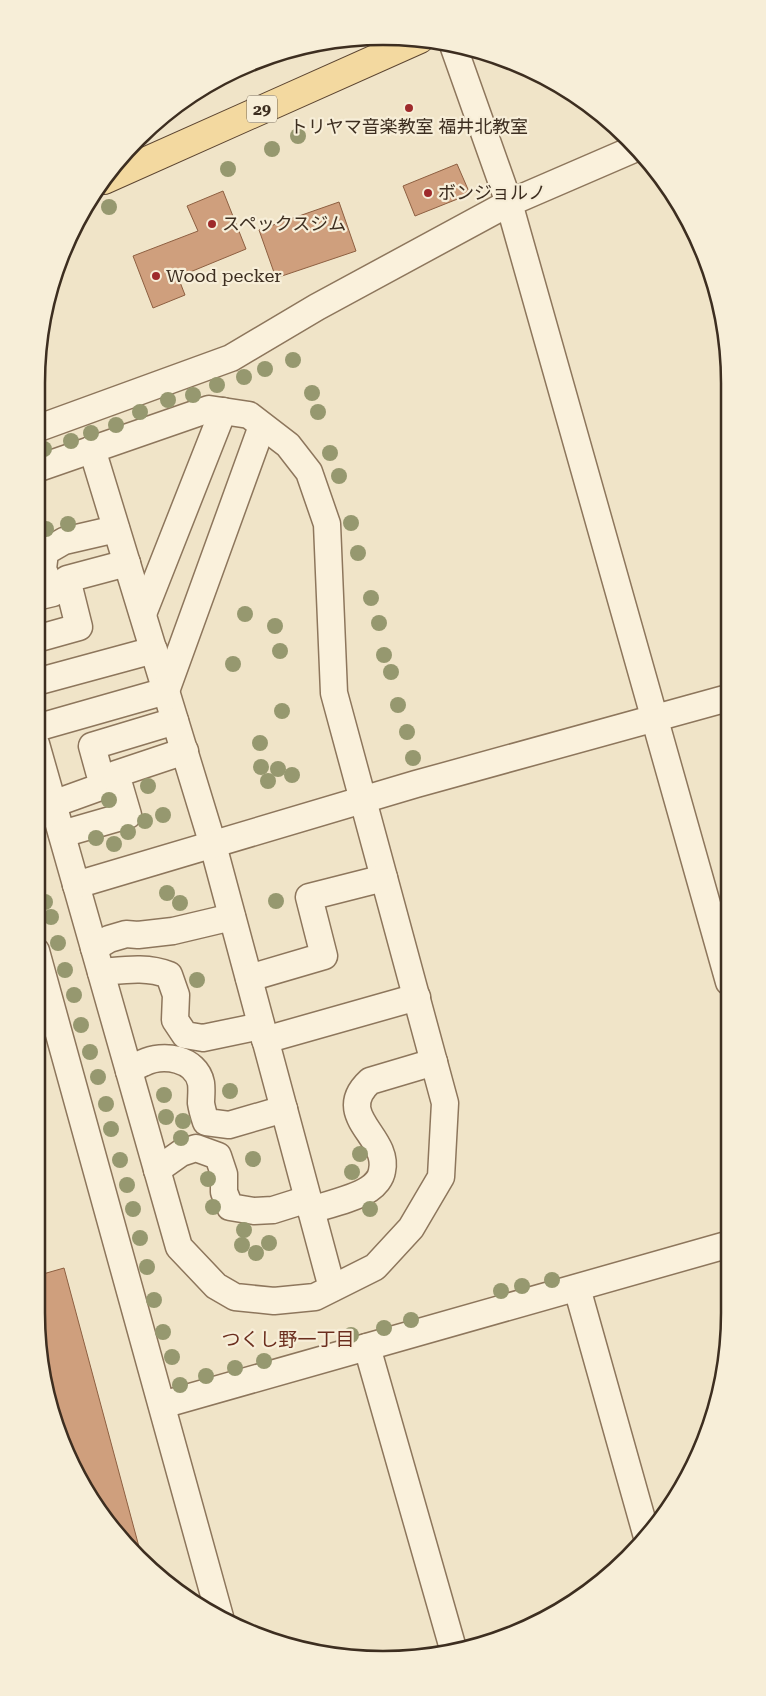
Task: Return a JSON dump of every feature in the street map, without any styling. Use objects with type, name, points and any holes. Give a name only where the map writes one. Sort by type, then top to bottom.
[{"type":"main road","name":"29","points":[[117,174],[404,46]]},
{"type":"street","points":[[456,53],[509,203],[721,954]]},
{"type":"street","points":[[45,426],[231,358],[317,307],[509,203],[629,151]]},
{"type":"street","points":[[45,466],[208,409],[249,416],[288,445],[309,472],[326,524],[334,694],[445,1104],[441,1177],[411,1228],[375,1267],[315,1297],[274,1301],[235,1297],[216,1286],[179,1247],[45,776]]},
{"type":"street","points":[[143,614],[223,412]]},
{"type":"street","points":[[166,691],[262,426]]},
{"type":"street","points":[[92,450],[213,845],[332,1288]]},
{"type":"street","points":[[45,551],[64,541],[116,529]]},
{"type":"street","points":[[45,636],[79,627],[67,579],[127,563]]},
{"type":"street","points":[[45,575],[53,593],[45,595]]},
{"type":"street","points":[[45,680],[154,650]]},
{"type":"street","points":[[45,725],[166,691]]},
{"type":"street","points":[[76,885],[416,784],[721,700]]},
{"type":"street","points":[[53,804],[103,786],[92,746],[175,721]]},
{"type":"street","points":[[62,834],[128,815],[116,774],[184,752]]},
{"type":"street","points":[[249,978],[324,956],[309,897],[384,878]]},
{"type":"street","points":[[98,960],[109,938],[126,934],[138,935],[173,931],[232,917]]},
{"type":"street","points":[[98,960],[139,969],[156,970],[169,975],[176,995],[175,1020],[185,1035],[203,1038],[263,1033],[416,997]]},
{"type":"street","points":[[45,983],[217,1608]]},
{"type":"street","points":[[129,1071],[144,1062],[164,1058],[178,1060],[191,1066],[197,1073],[201,1084],[201,1106],[206,1122],[229,1125],[284,1109]]},
{"type":"street","points":[[157,1170],[182,1153],[196,1148],[218,1156],[224,1174],[224,1192],[230,1207],[254,1210],[273,1210],[309,1204],[370,1189],[381,1177],[384,1165],[381,1152],[361,1122],[356,1104],[362,1088],[370,1081],[434,1062]]},
{"type":"street","points":[[162,1405],[721,1247]]},
{"type":"street","points":[[576,1288],[644,1527]]},
{"type":"street","points":[[368,1347],[452,1644]]},
{"type":"building","name":"ボンジョルノ","points":[[457,164],[470,194],[415,216],[403,186]]},
{"type":"building","points":[[223,191],[246,249],[178,277],[185,295],[153,308],[133,256],[198,231],[187,206]]},
{"type":"building","points":[[339,202],[356,251],[276,278],[259,230]]},
{"type":"building","points":[[64,1268],[139,1547],[115,1519],[90,1482],[63,1422],[51,1379],[48,1357],[45,1273]]},
{"type":"place","name":"トリヤマ音楽教室 福井北教室","points":[[409,108]]},
{"type":"place","name":"ボンジョルノ","points":[[428,193]]},
{"type":"place","name":"スペックスジム","points":[[212,224]]},
{"type":"place","name":"Wood pecker","points":[[156,276]]},
{"type":"district","name":"つくし野一丁目","points":[[288,1339]]}]
